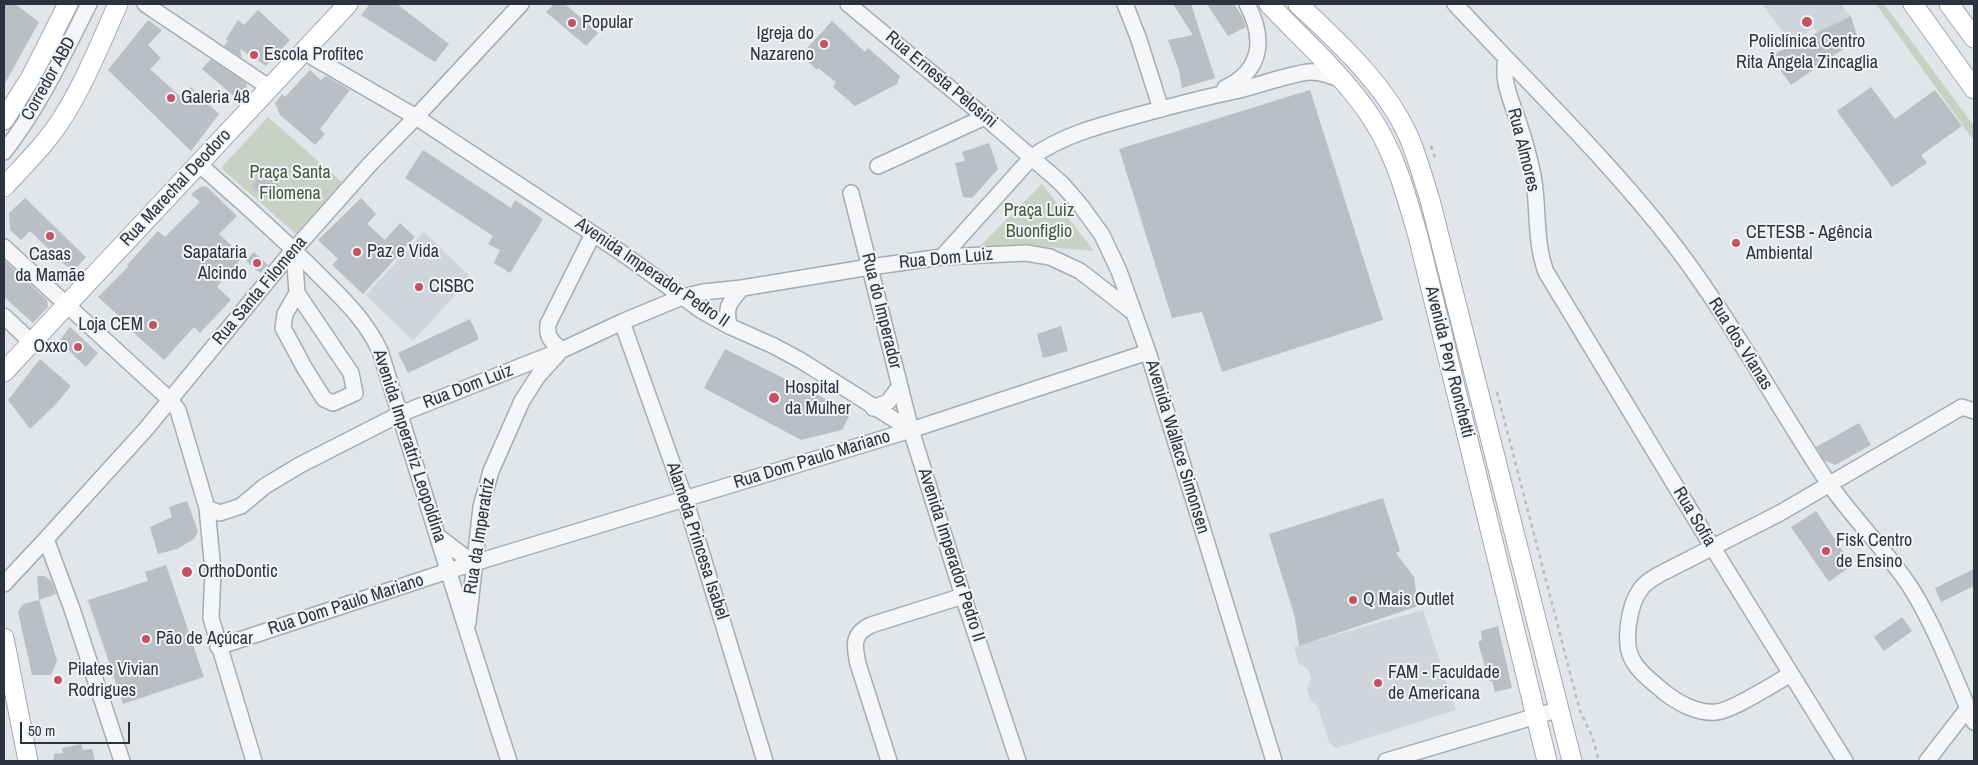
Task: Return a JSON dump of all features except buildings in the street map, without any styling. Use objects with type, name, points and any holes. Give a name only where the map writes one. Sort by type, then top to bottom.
[{"type":"main road","points":[[4,120],[31,77],[68,4]]},
{"type":"main road","points":[[4,187],[48,139],[62,118],[75,96],[118,4]]},
{"type":"main road","name":"Rua Marechal Deodoro","points":[[4,372],[65,304],[348,4]]},
{"type":"main road","name":"Avenida Pery Ronchetti","points":[[1269,4],[1342,80],[1371,116],[1389,150],[1399,175],[1418,236],[1546,761]]},
{"type":"main road","name":"Avenida Pery Ronchetti","points":[[1298,4],[1340,44],[1380,90],[1407,134],[1419,163],[1572,761]]},
{"type":"main road","points":[[1913,4],[1974,89]]},
{"type":"main road","points":[[1949,4],[1974,38]]},
{"type":"main road","points":[[4,638],[26,757]]},
{"type":"main road","points":[[4,696],[17,741],[26,757]]},
{"type":"street","name":"Corredor ABD","points":[[4,152],[32,115],[89,4]]},
{"type":"street","points":[[145,4],[270,88]]},
{"type":"street","name":"Rua Santa Filomena","points":[[4,584],[46,540],[142,424],[169,399],[294,250],[371,162],[416,117],[521,4]]},
{"type":"street","name":"Rua Ernesta Pelosini","points":[[848,4],[1032,157]]},
{"type":"street","points":[[1125,4],[1161,109]]},
{"type":"street","points":[[1210,96],[1243,77],[1256,61],[1258,31],[1247,4]]},
{"type":"street","name":"Rua dos Vianas","points":[[1455,4],[1617,176],[1702,282],[1829,484],[1910,587],[1944,651],[1974,722]]},
{"type":"street","name":"Avenida Imperador Pedro II","points":[[304,52],[416,117],[593,234],[682,297],[729,326],[800,360],[911,430],[963,596],[1018,761]]},
{"type":"street","name":"Rua Almores","points":[[1506,59],[1505,81],[1521,129],[1532,171],[1540,251],[1546,272]]},
{"type":"street","points":[[942,257],[1032,157],[1066,137],[1210,96],[1311,72],[1321,73],[1342,80]]},
{"type":"street","points":[[878,166],[985,117]]},
{"type":"street","name":"Avenida Wallace Simonsen","points":[[1032,157],[1062,184],[1082,206],[1102,235],[1119,271],[1148,352],[1274,761]]},
{"type":"street","name":"Avenida Imperatriz Leopoldina","points":[[199,164],[294,250],[359,315],[380,351],[509,761]]},
{"type":"street","name":"Rua do Imperador","points":[[851,193],[911,430]]},
{"type":"street","points":[[562,350],[549,339],[547,334],[548,324],[593,234]]},
{"type":"street","points":[[4,247],[169,399],[178,410],[206,508],[213,571],[211,618],[218,647],[254,761]]},
{"type":"street","points":[[294,250],[297,293],[351,373],[355,393],[332,403],[324,399],[304,367],[283,328],[285,314],[297,293]]},
{"type":"street","name":"Rua Dom Luiz","points":[[206,508],[220,513],[241,506],[266,486],[300,465],[400,414],[562,350],[682,297],[703,292],[742,288],[942,257],[1026,253],[1050,257],[1080,271],[1134,313]]},
{"type":"street","name":"Rua Sofia","points":[[1546,272],[1790,674],[1846,761]]},
{"type":"street","points":[[729,326],[726,313],[727,306],[742,288]]},
{"type":"street","points":[[4,316],[32,342]]},
{"type":"street","name":"Alameda Princesa Isabel","points":[[622,322],[684,499],[765,761]]},
{"type":"street","name":"Rua da Imperatriz","points":[[468,635],[468,611],[481,506],[490,471],[522,401],[538,376],[562,350]]},
{"type":"street","name":"Rua Dom Paulo Mariano","points":[[218,647],[448,571],[911,430],[1148,352]]},
{"type":"street","points":[[874,408],[888,402],[900,386]]},
{"type":"street","points":[[1790,674],[1733,706],[1718,712],[1704,712],[1671,698],[1643,674],[1632,659],[1628,647],[1627,633],[1634,602],[1639,590],[1650,580],[1780,513],[1970,406]]},
{"type":"street","points":[[440,538],[474,564]]},
{"type":"street","points":[[46,540],[72,609],[122,761]]},
{"type":"street","points":[[889,761],[858,664],[854,648],[856,636],[862,629],[871,625],[963,596]]},
{"type":"street","points":[[1927,761],[1968,708]]},
{"type":"street","points":[[1386,761],[1411,758],[1536,715],[1560,709]]},
{"type":"path","points":[[1523,486],[1580,711],[1592,736],[1599,761]]},
{"type":"shaded area","name":"Policlínica Centro Rita Ângela Zincaglia","points":[[1762,4],[1845,4],[1842,6],[1851,16],[1818,33],[1813,28],[1791,43]]},
{"type":"shaded area","name":"CISBC","points":[[424,232],[471,278],[413,341],[366,295]]},
{"type":"shaded area","name":"FAM - Faculdade de Americana","points":[[1423,610],[1456,710],[1336,748],[1329,742],[1318,707],[1310,700],[1307,689],[1311,678],[1308,669],[1298,663],[1294,647]]},
{"type":"green space","points":[[1876,4],[1884,4],[1974,126],[1974,141]]},
{"type":"green space","name":"Praça Santa Filomena","points":[[268,117],[342,182],[296,234],[221,168]]},
{"type":"green space","name":"Praça Luiz Buonfiglio","points":[[1042,184],[1094,251],[1036,246],[976,250]]},
{"type":"place","name":"Policlínica Centro Rita Ângela Zincaglia","points":[[1807,22]]},
{"type":"place","name":"Popular","points":[[572,23]]},
{"type":"place","name":"Igreja do Nazareno","points":[[824,44]]},
{"type":"place","name":"Escola Profitec","points":[[254,55]]},
{"type":"place","name":"Galeria 48","points":[[171,98]]},
{"type":"place","name":"Casas da Mamãe","points":[[50,236]]},
{"type":"place","name":"CETESB - Agência Ambiental","points":[[1736,243]]},
{"type":"place","name":"Paz e Vida","points":[[357,252]]},
{"type":"place","name":"Sapataria Alcindo","points":[[257,263]]},
{"type":"place","name":"CISBC","points":[[419,287]]},
{"type":"place","name":"Loja CEM","points":[[153,325]]},
{"type":"place","name":"Oxxo","points":[[78,347]]},
{"type":"place","name":"Hospital da Mulher","points":[[774,398]]},
{"type":"place","name":"Fisk Centro de Ensino","points":[[1826,551]]},
{"type":"place","name":"OrthoDontic","points":[[187,572]]},
{"type":"place","name":"Q Mais Outlet","points":[[1353,600]]},
{"type":"place","name":"Pão de Açúcar","points":[[146,639]]},
{"type":"place","name":"Pilates Vivian Rodrigues","points":[[58,680]]},
{"type":"place","name":"FAM - Faculdade de Americana","points":[[1378,683]]}]
